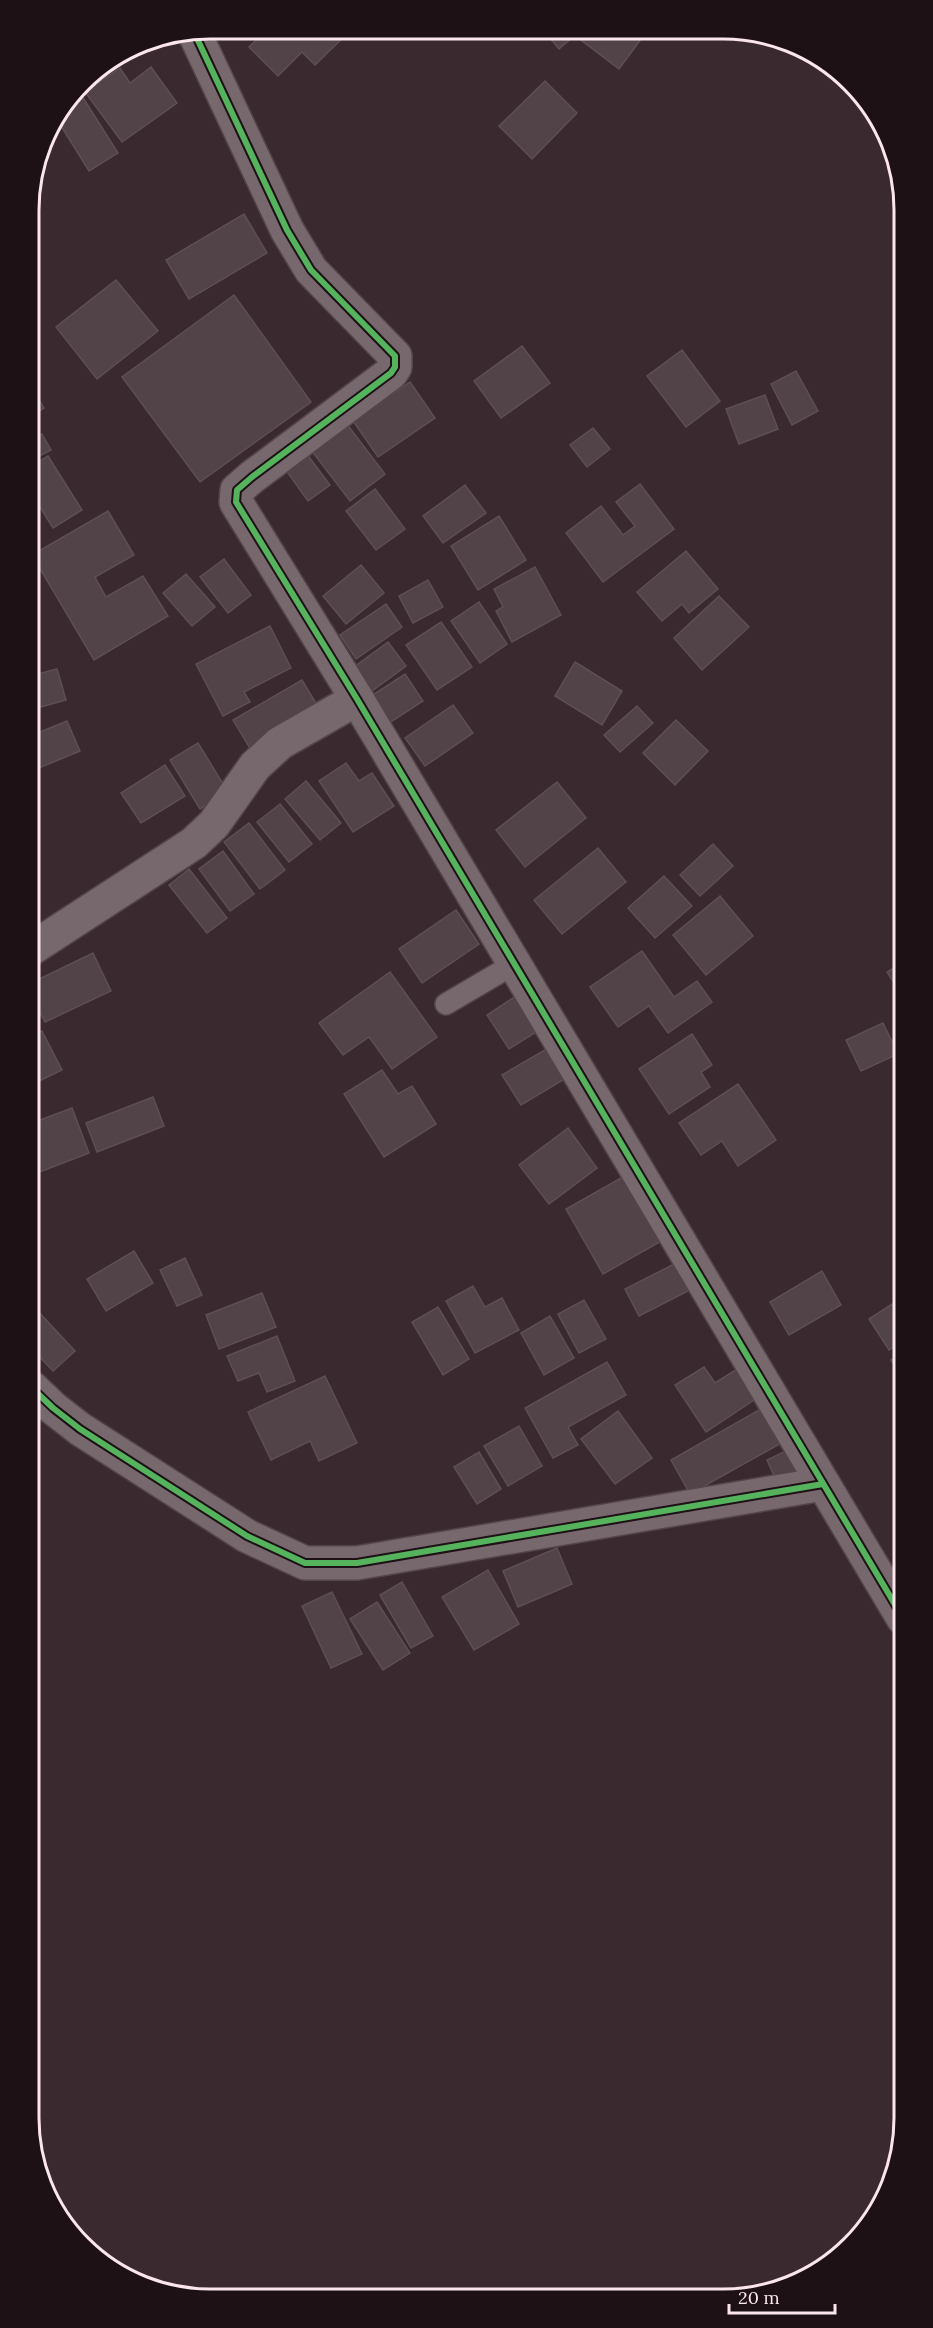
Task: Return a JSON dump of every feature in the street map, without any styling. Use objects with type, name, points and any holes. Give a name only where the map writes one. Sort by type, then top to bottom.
[{"type":"street","points":[[198,40],[287,230],[310,270],[395,356],[395,367],[391,373],[237,490],[236,502],[357,699],[894,1603]]},
{"type":"street","points":[[39,944],[194,843],[214,824],[255,766],[280,743],[357,699]]},
{"type":"street","points":[[39,1395],[81,1428],[247,1536],[305,1563],[357,1563],[823,1484]]},
{"type":"lane","points":[[446,1004],[514,964]]},
{"type":"building","points":[[257,39],[342,39],[315,65],[302,52],[278,76],[249,47]]},
{"type":"building","points":[[551,39],[571,39],[559,49]]},
{"type":"building","points":[[582,39],[641,39],[619,69]]},
{"type":"building","points":[[151,67],[177,103],[122,142],[85,93],[120,68],[130,83]]},
{"type":"building","points":[[545,81],[577,113],[532,159],[499,126]]},
{"type":"building","points":[[82,96],[118,153],[89,171],[61,126]]},
{"type":"building","points":[[244,214],[267,253],[189,299],[166,260]]},
{"type":"building","points":[[116,280],[158,331],[97,379],[56,327]]},
{"type":"building","points":[[234,295],[311,402],[200,482],[122,377]]},
{"type":"building","points":[[522,346],[550,383],[501,418],[474,381]]},
{"type":"building","points":[[682,350],[720,401],[686,427],[647,376]]},
{"type":"building","points":[[796,371],[818,411],[792,425],[771,384]]},
{"type":"building","points":[[410,382],[435,418],[378,457],[353,421]]},
{"type":"building","points":[[765,395],[778,429],[739,444],[726,409]]},
{"type":"building","points":[[39,400],[44,408],[39,411]]},
{"type":"building","points":[[346,423],[385,474],[350,501],[311,450]]},
{"type":"building","points":[[593,428],[610,449],[587,467],[570,445]]},
{"type":"building","points":[[42,434],[51,450],[39,456],[39,436]]},
{"type":"building","points":[[306,453],[330,485],[308,501],[285,469]]},
{"type":"building","points":[[48,456],[82,510],[53,528],[39,505],[39,462]]},
{"type":"building","points":[[640,484],[674,529],[603,582],[566,533],[601,506],[623,535],[635,526],[616,502]]},
{"type":"building","points":[[465,485],[486,513],[443,543],[423,516]]},
{"type":"building","points":[[375,489],[405,529],[376,550],[346,511]]},
{"type":"building","points":[[108,511],[134,555],[95,577],[106,597],[143,576],[168,616],[94,660],[39,567],[39,551]]},
{"type":"building","points":[[499,516],[526,560],[478,590],[451,546]]},
{"type":"building","points":[[686,551],[718,589],[689,613],[682,604],[662,621],[637,592]]},
{"type":"building","points":[[224,559],[251,595],[228,613],[200,577]]},
{"type":"building","points":[[361,565],[384,593],[346,624],[323,596]]},
{"type":"building","points":[[535,567],[561,615],[512,642],[496,611],[503,607],[494,589]]},
{"type":"building","points":[[186,574],[215,607],[192,626],[163,593]]},
{"type":"building","points":[[428,580],[443,607],[413,623],[399,596]]},
{"type":"building","points":[[719,596],[749,627],[702,670],[674,638]]},
{"type":"building","points":[[479,602],[507,644],[480,663],[451,621]]},
{"type":"building","points":[[386,604],[402,627],[356,659],[340,635]]},
{"type":"building","points":[[441,622],[472,667],[437,690],[406,645]]},
{"type":"building","points":[[270,626],[291,668],[244,692],[250,702],[223,716],[196,664]]},
{"type":"building","points":[[388,642],[406,666],[368,694],[350,670]]},
{"type":"building","points":[[575,662],[622,691],[602,725],[555,696]]},
{"type":"building","points":[[57,669],[66,700],[39,708],[39,674]]},
{"type":"building","points":[[405,674],[423,701],[383,727],[365,700]]},
{"type":"building","points":[[302,680],[320,710],[251,750],[233,720]]},
{"type":"building","points":[[453,705],[473,733],[425,766],[405,738]]},
{"type":"building","points":[[637,706],[653,723],[620,752],[604,735]]},
{"type":"building","points":[[676,720],[708,751],[675,785],[643,753]]},
{"type":"building","points":[[67,721],[80,751],[39,768],[39,732]]},
{"type":"building","points":[[198,743],[228,792],[200,809],[170,760]]},
{"type":"building","points":[[346,763],[359,781],[372,773],[394,806],[353,832],[319,781]]},
{"type":"building","points":[[165,765],[185,796],[141,823],[121,793]]},
{"type":"building","points":[[306,781],[341,823],[320,840],[285,799]]},
{"type":"building","points":[[557,782],[586,818],[525,867],[496,830]]},
{"type":"building","points":[[280,804],[312,844],[289,862],[257,822]]},
{"type":"building","points":[[249,823],[285,870],[260,889],[224,842]]},
{"type":"building","points":[[713,844],[733,866],[700,896],[680,875]]},
{"type":"building","points":[[598,848],[626,882],[562,934],[534,900]]},
{"type":"building","points":[[223,851],[254,894],[230,911],[199,869]]},
{"type":"building","points":[[189,869],[227,918],[207,933],[169,885]]},
{"type":"building","points":[[664,876],[692,906],[655,938],[628,908]]},
{"type":"building","points":[[720,896],[753,936],[706,975],[673,935]]},
{"type":"building","points":[[456,910],[479,944],[422,983],[399,949]]},
{"type":"building","points":[[642,951],[674,997],[697,981],[712,1002],[668,1033],[649,1006],[618,1027],[590,987]]},
{"type":"building","points":[[93,953],[111,991],[45,1022],[39,1010],[39,979]]},
{"type":"building","points":[[894,968],[894,983],[887,972]]},
{"type":"building","points":[[390,972],[437,1037],[392,1069],[369,1037],[343,1055],[319,1023]]},
{"type":"building","points":[[519,994],[541,1029],[509,1049],[487,1015]]},
{"type":"building","points":[[883,1023],[894,1046],[894,1056],[861,1071],[846,1040]]},
{"type":"building","points":[[42,1031],[62,1070],[39,1081],[39,1032]]},
{"type":"building","points":[[692,1034],[712,1065],[701,1072],[710,1087],[669,1114],[639,1069]]},
{"type":"building","points":[[555,1044],[573,1074],[521,1105],[502,1075]]},
{"type":"building","points":[[382,1070],[398,1094],[412,1086],[436,1124],[384,1157],[344,1094]]},
{"type":"building","points":[[738,1084],[776,1140],[738,1166],[722,1141],[701,1155],[679,1123]]},
{"type":"building","points":[[153,1097],[164,1126],[97,1152],[86,1123]]},
{"type":"building","points":[[72,1108],[89,1153],[39,1172],[39,1120]]},
{"type":"building","points":[[568,1128],[597,1168],[549,1204],[519,1165]]},
{"type":"building","points":[[628,1174],[665,1239],[603,1274],[566,1209]]},
{"type":"building","points":[[134,1251],[153,1283],[106,1311],[87,1279]]},
{"type":"building","points":[[185,1258],[202,1295],[177,1306],[160,1270]]},
{"type":"building","points":[[680,1261],[694,1288],[639,1316],[625,1289]]},
{"type":"building","points":[[822,1271],[841,1305],[789,1335],[770,1302]]},
{"type":"building","points":[[473,1286],[485,1307],[502,1298],[519,1330],[475,1353],[446,1301]]},
{"type":"building","points":[[262,1293],[276,1327],[219,1349],[206,1315]]},
{"type":"building","points":[[584,1300],[606,1339],[579,1353],[558,1314]]},
{"type":"building","points":[[892,1304],[894,1307],[894,1347],[889,1350],[869,1319]]},
{"type":"building","points":[[438,1307],[469,1359],[443,1375],[412,1322]]},
{"type":"building","points":[[39,1312],[75,1351],[53,1371],[39,1356]]},
{"type":"building","points":[[550,1316],[574,1358],[544,1375],[521,1333]]},
{"type":"building","points":[[277,1336],[295,1381],[267,1392],[259,1373],[238,1381],[227,1356]]},
{"type":"building","points":[[607,1362],[626,1395],[568,1427],[578,1445],[553,1458],[525,1408]]},
{"type":"building","points":[[704,1367],[715,1383],[737,1369],[757,1398],[706,1432],[675,1385]]},
{"type":"building","points":[[325,1376],[357,1443],[319,1461],[310,1441],[271,1460],[248,1412]]},
{"type":"building","points":[[766,1406],[785,1441],[690,1494],[671,1460]]},
{"type":"building","points":[[618,1411],[652,1458],[615,1484],[581,1439]]},
{"type":"building","points":[[519,1426],[542,1466],[508,1486],[484,1446]]},
{"type":"building","points":[[794,1447],[806,1471],[778,1484],[767,1460]]},
{"type":"building","points":[[479,1452],[501,1489],[477,1504],[454,1467]]},
{"type":"building","points":[[557,1548],[572,1584],[518,1607],[503,1571]]},
{"type":"building","points":[[488,1570],[519,1624],[474,1650],[442,1597]]},
{"type":"building","points":[[402,1582],[433,1636],[411,1648],[380,1595]]},
{"type":"building","points":[[332,1592],[362,1654],[331,1668],[302,1606]]},
{"type":"building","points":[[377,1602],[410,1653],[383,1670],[350,1619]]},
{"type":"cycle path","points":[[198,40],[287,230],[311,270],[395,356],[395,367],[391,373],[252,477],[237,490],[236,502],[357,699],[894,1603]]},
{"type":"cycle path","points":[[39,1395],[80,1429],[247,1536],[305,1563],[357,1563],[823,1484]]}]
